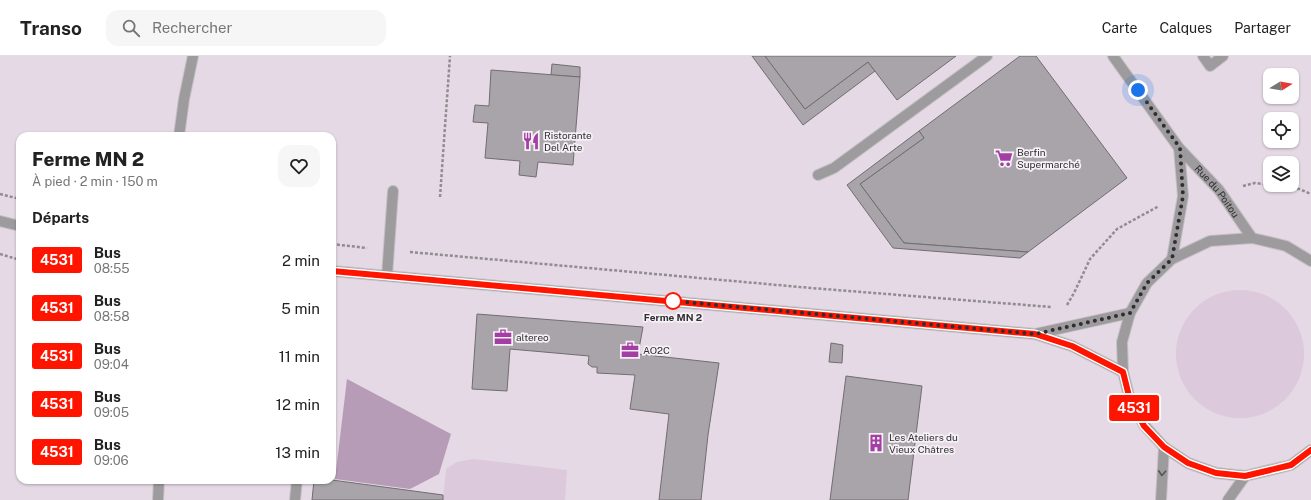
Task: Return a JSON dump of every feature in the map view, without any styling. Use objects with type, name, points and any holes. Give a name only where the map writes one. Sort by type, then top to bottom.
[{"type":"street","points":[[180,132],[184,99],[194,56]]},
{"type":"street","points":[[818,175],[834,168],[987,56]]},
{"type":"street","name":"Rue du Poitou","points":[[1113,56],[1180,148],[1219,190],[1252,238]]},
{"type":"street","points":[[1203,56],[1210,66],[1223,56]]},
{"type":"street","name":"Rue du Poitou","points":[[1172,259],[1183,196],[1180,148]]},
{"type":"street","points":[[388,276],[393,191]]},
{"type":"street","points":[[0,221],[16,225]]},
{"type":"street","points":[[1311,261],[1286,246],[1252,238],[1210,241],[1172,259],[1147,283],[1130,313],[1122,342],[1123,372],[1130,400],[1144,426],[1164,447],[1188,463],[1216,473],[1245,476],[1291,465],[1311,450]]},
{"type":"street","points":[[336,271],[1035,334],[1072,346],[1123,372]]},
{"type":"street","points":[[1035,334],[1130,313]]},
{"type":"street","points":[[1161,500],[1164,447]]},
{"type":"street","points":[[1228,500],[1245,476]]},
{"type":"street","points":[[158,500],[159,484]]},
{"type":"street","points":[[295,500],[297,484]]},
{"type":"path","points":[[440,196],[450,56]]},
{"type":"path","points":[[1219,190],[1255,183],[1299,189],[1311,194]]},
{"type":"path","points":[[0,194],[16,198]]},
{"type":"path","points":[[1062,306],[1068,304],[1090,259],[1117,229],[1152,209],[1183,196]]},
{"type":"path","points":[[336,244],[811,288],[1055,307]]},
{"type":"path","points":[[0,254],[16,259]]},
{"type":"shaded area","points":[[0,56],[1311,56],[1311,500],[0,500]]},
{"type":"shaded area","points":[[1234,290],[1246,290],[1259,293],[1270,298],[1281,305],[1289,313],[1301,335],[1304,354],[1303,366],[1299,378],[1289,395],[1281,403],[1259,415],[1246,418],[1234,418],[1221,415],[1210,410],[1199,403],[1191,395],[1179,373],[1176,360],[1176,348],[1179,335],[1184,324],[1191,313],[1199,305],[1221,293]]},
{"type":"shaded area","points":[[347,379],[451,434],[439,474],[410,489],[336,479]]},
{"type":"shaded area","points":[[473,459],[567,470],[565,500],[443,500],[446,469],[457,462]]},
{"type":"building","points":[[752,56],[765,56],[805,109],[868,62],[875,71],[803,125]]},
{"type":"building","points":[[765,56],[956,56],[897,100],[868,62],[805,109]]},
{"type":"building","name":"Berfin Supermarché","points":[[1020,56],[1036,56],[1127,178],[1028,252],[904,243],[860,184],[924,138],[919,131]]},
{"type":"building","points":[[552,64],[580,67],[580,77],[551,75]]},
{"type":"building","name":"Ristorante Del Arte","points":[[491,70],[580,77],[573,165],[538,162],[536,177],[519,175],[520,161],[485,158],[488,123],[473,122],[475,105],[489,106]]},
{"type":"building","points":[[919,131],[924,138],[860,184],[904,243],[1028,252],[1020,258],[893,248],[847,185]]},
{"type":"building","points":[[477,314],[643,327],[638,354],[719,363],[708,435],[701,500],[659,500],[669,414],[630,409],[635,375],[597,373],[597,367],[592,367],[588,364],[589,356],[510,349],[507,391],[472,389]]},
{"type":"building","points":[[831,343],[843,345],[842,363],[829,362]]},
{"type":"building","name":"Les Ateliers du Vieux Châtres","points":[[846,376],[922,386],[908,500],[830,500]]},
{"type":"building","points":[[336,481],[443,495],[443,500],[312,500],[314,484],[336,484]]},
{"type":"bus line","name":"4531","points":[[336,271],[1035,334],[1072,346],[1123,372],[1130,400],[1144,426],[1164,447],[1188,463],[1216,473],[1245,476],[1291,465],[1311,450]]},
{"type":"place","name":"Ristorante Del Arte","points":[[531,141]]},
{"type":"place","name":"Berfin Supermarché","points":[[1004,158]]},
{"type":"place","name":"Ferme MN 2","points":[[673,301]]},
{"type":"place","name":"altereo","points":[[503,337]]},
{"type":"place","name":"AO2C","points":[[630,350]]},
{"type":"place","name":"Les Ateliers du Vieux Châtres","points":[[876,443]]},
{"type":"route","points":[[673,301],[1035,334],[1130,313],[1147,283],[1172,259],[1183,196],[1180,148],[1138,90]]}]
